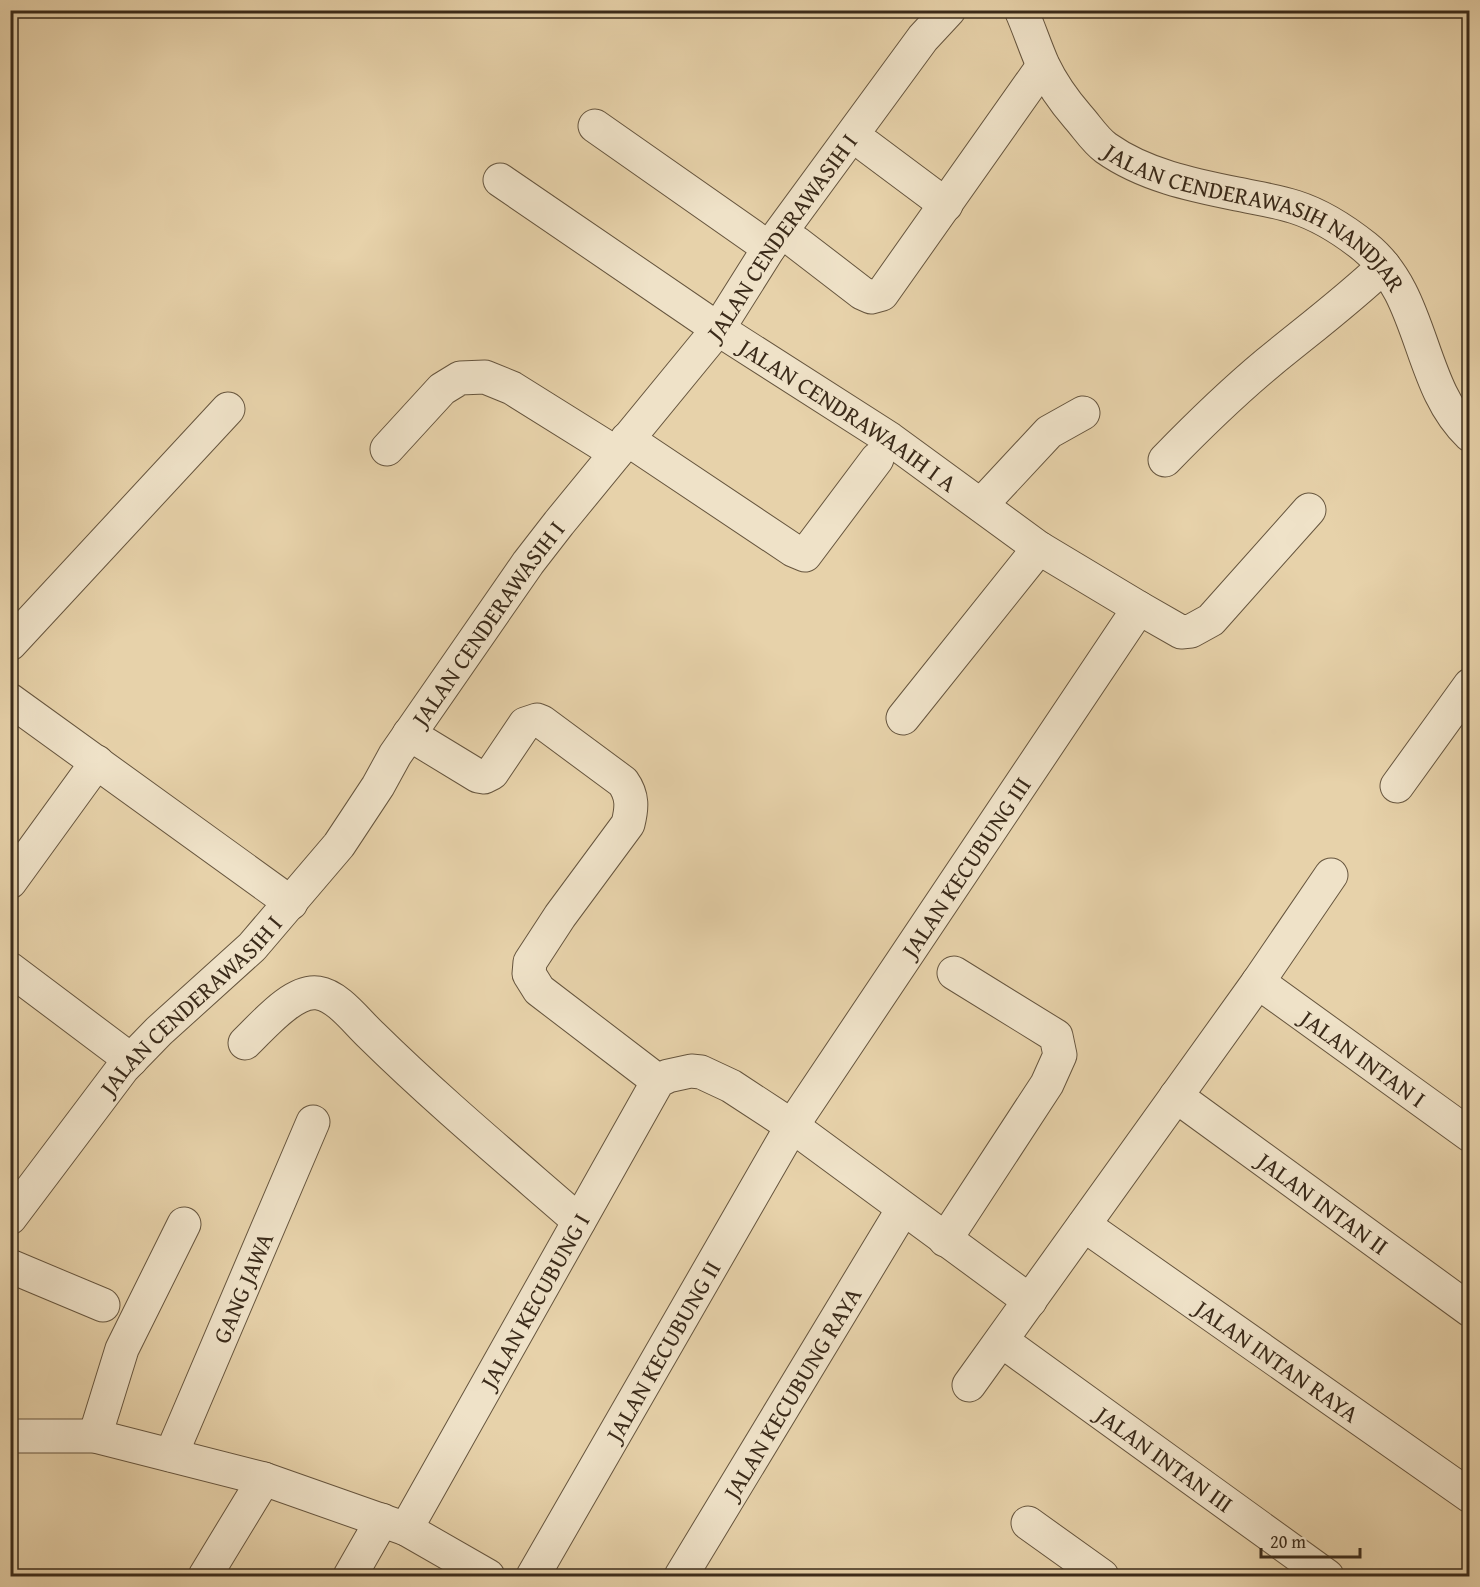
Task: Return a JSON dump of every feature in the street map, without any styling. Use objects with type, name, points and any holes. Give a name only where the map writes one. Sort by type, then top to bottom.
[{"type":"street","name":"JALAN CENDERAWASIH I","points":[[10,1218],[131,1060],[252,947],[339,846],[409,734],[528,563],[783,245],[923,38],[949,10]]},
{"type":"street","name":"JALAN CENDERAWASIH NANDJAR","points":[[1021,10],[1043,66],[1055,87],[1104,147],[1144,169],[1194,185],[1294,206],[1317,215],[1366,248],[1384,266],[1412,316],[1449,408],[1461,427],[1470,435]]},
{"type":"street","points":[[595,126],[862,293],[877,297],[882,294],[946,205],[1043,66]]},
{"type":"street","points":[[867,146],[946,205]]},
{"type":"street","name":"JALAN CENDRAWAAIH I A","points":[[500,180],[718,328],[890,439],[1039,548],[1181,632],[1191,631],[1211,620],[1309,510]]},
{"type":"street","points":[[1165,460],[1200,423],[1266,364],[1363,286],[1384,266]]},
{"type":"street","points":[[387,449],[442,389],[460,378],[485,377],[512,388],[622,446],[793,550],[805,555],[877,459]]},
{"type":"street","points":[[10,644],[228,409]]},
{"type":"street","points":[[981,505],[1049,432],[1083,413]]},
{"type":"street","points":[[903,718],[1039,548]]},
{"type":"street","name":"JALAN KECUBUNG III","points":[[792,1126],[1139,608]]},
{"type":"street","points":[[1397,786],[1470,685]]},
{"type":"street","points":[[10,700],[291,903]]},
{"type":"street","points":[[409,734],[478,776],[484,777],[492,773],[525,724],[537,720],[624,782],[632,798],[628,824],[560,916],[530,962],[529,974],[539,990],[663,1079],[682,1072],[701,1072],[730,1086],[792,1126],[1030,1301]]},
{"type":"street","points":[[10,882],[97,762]]},
{"type":"street","points":[[969,1385],[1258,982],[1331,875]]},
{"type":"street","points":[[10,969],[131,1060]]},
{"type":"street","points":[[945,1240],[1047,1084],[1060,1055],[1056,1036],[954,973]]},
{"type":"street","name":"JALAN INTAN I","points":[[1258,982],[1470,1135]]},
{"type":"street","points":[[244,1043],[291,1000],[304,993],[319,993],[335,1000],[466,1124],[579,1221]]},
{"type":"street","name":"JALAN KECUBUNG I","points":[[350,1576],[394,1524],[663,1079]]},
{"type":"street","name":"JALAN INTAN II","points":[[1176,1096],[1470,1310]]},
{"type":"street","name":"GANG JAWA","points":[[171,1455],[313,1122]]},
{"type":"street","name":"JALAN KECUBUNG II","points":[[533,1576],[792,1126]]},
{"type":"street","name":"JALAN KECUBUNG RAYA","points":[[681,1576],[903,1209]]},
{"type":"street","points":[[95,1436],[122,1348],[184,1224]]},
{"type":"street","name":"JALAN INTAN RAYA","points":[[1084,1225],[1470,1496]]},
{"type":"street","points":[[10,1266],[103,1305]]},
{"type":"street","name":"JALAN INTAN III","points":[[1002,1341],[1327,1576]]},
{"type":"street","points":[[10,1436],[95,1436],[264,1479],[394,1524],[488,1576]]},
{"type":"street","points":[[205,1576],[264,1479]]},
{"type":"street","points":[[1028,1523],[1102,1576]]}]
